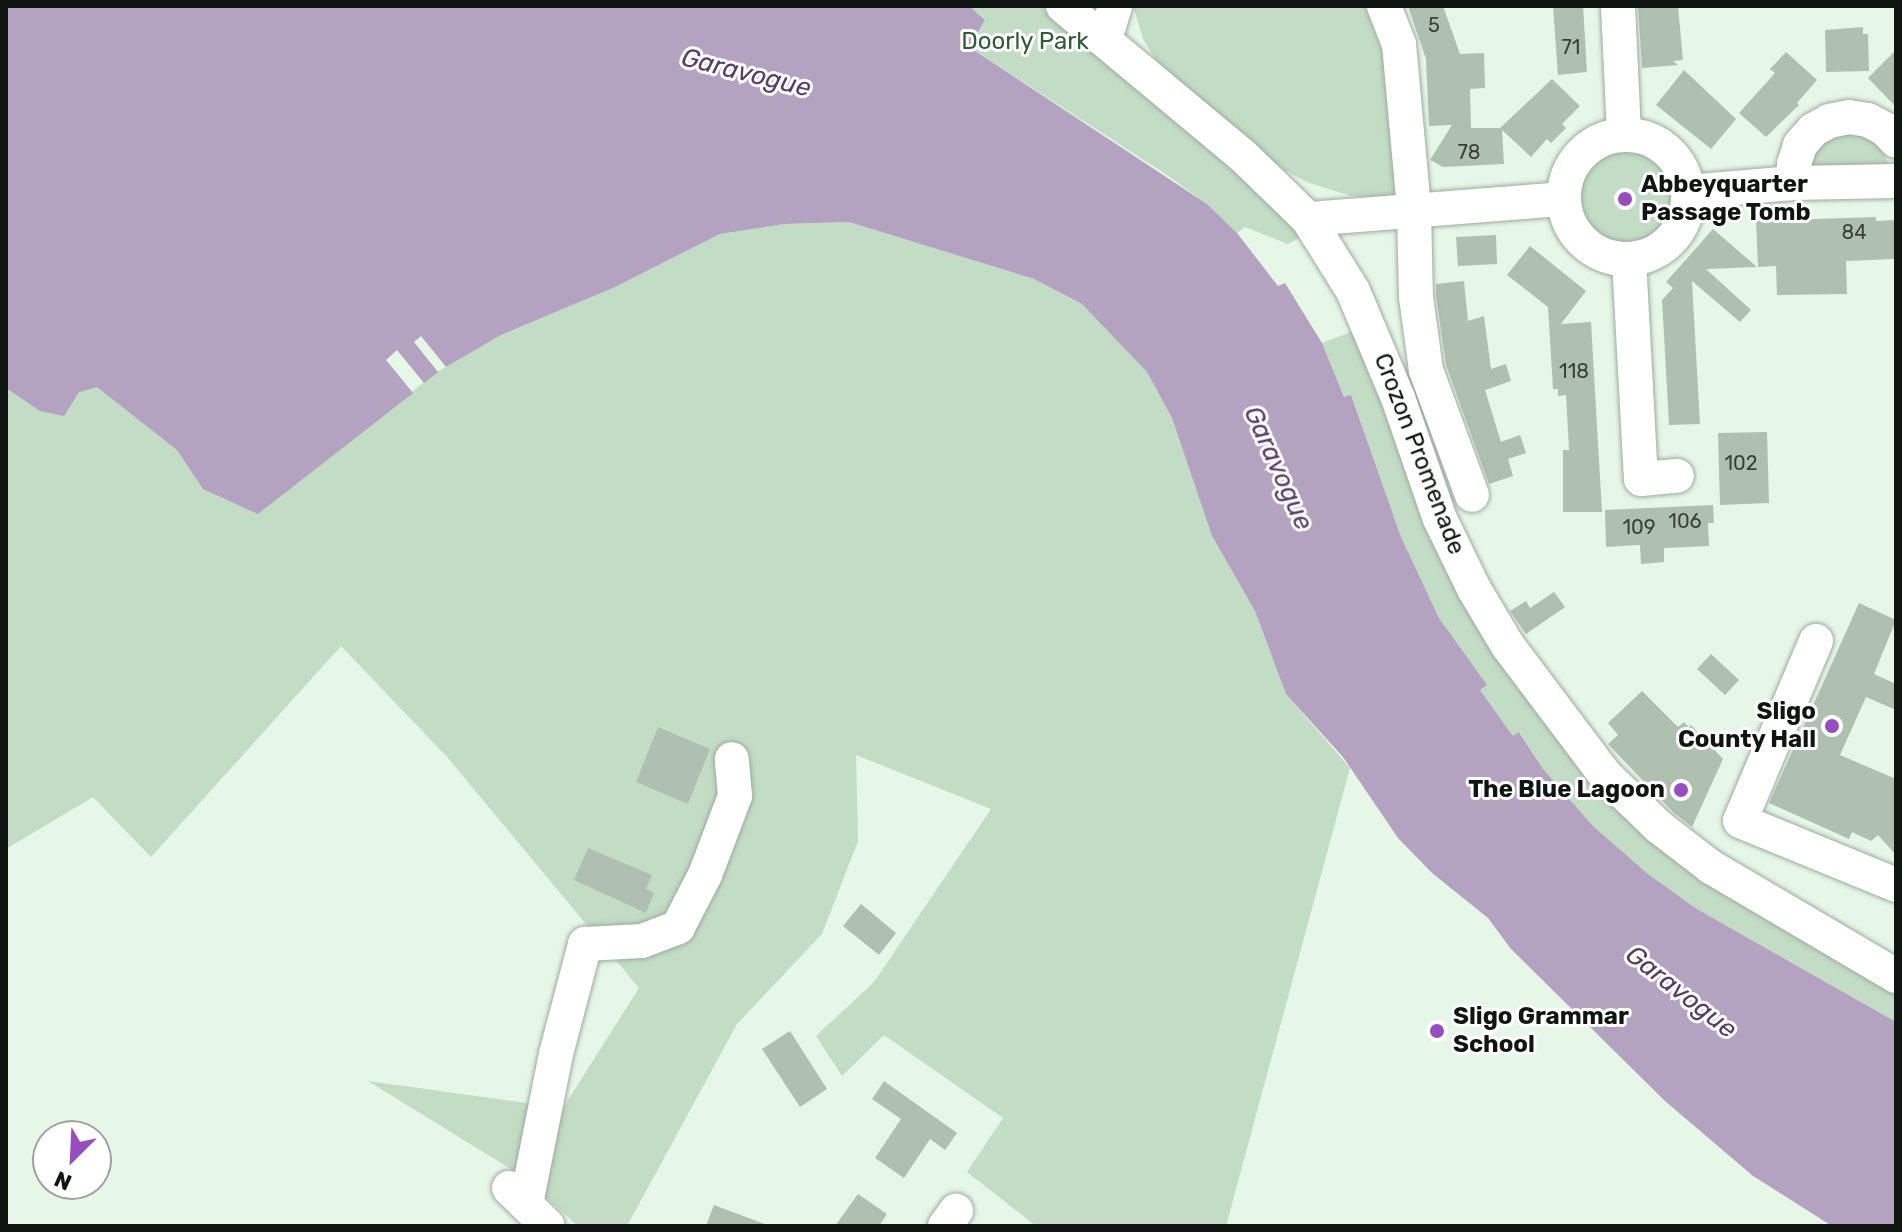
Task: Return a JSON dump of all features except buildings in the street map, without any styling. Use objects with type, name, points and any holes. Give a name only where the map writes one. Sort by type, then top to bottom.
[{"type":"street","points":[[1063,6],[1101,38],[1109,26],[1115,6]]},
{"type":"street","points":[[1384,6],[1399,44],[1414,210],[1416,297],[1426,370],[1472,495]]},
{"type":"street","points":[[1618,6],[1624,135]]},
{"type":"street","name":"Crozon Promenade","points":[[1101,38],[1242,155],[1308,219],[1359,304],[1398,398],[1440,519],[1474,589],[1508,646],[1606,776],[1659,827],[1711,867],[1896,976]]},
{"type":"street","points":[[1793,183],[1794,164],[1800,145],[1813,130],[1829,121],[1849,117],[1868,120],[1885,129],[1896,141]]},
{"type":"street","points":[[1624,135],[1650,140],[1669,152],[1682,169],[1688,192],[1687,213],[1677,233],[1658,251],[1629,259],[1601,255],[1581,241],[1569,224],[1563,199],[1568,173],[1581,154],[1597,142],[1624,135]]},
{"type":"street","points":[[1688,192],[1793,183],[1896,181]]},
{"type":"street","points":[[1308,219],[1563,199]]},
{"type":"street","points":[[1629,259],[1641,479],[1677,476]]},
{"type":"street","points":[[1816,641],[1740,821],[1896,885]]},
{"type":"street","points":[[527,1205],[556,1054],[585,944],[642,941],[678,927],[705,875],[735,796],[732,759]]},
{"type":"green space","name":"Doorly Park","points":[[969,6],[1041,6],[1255,182],[1305,235],[1288,244],[1245,227],[1237,233],[1207,204],[1167,175],[969,47],[985,20]]},
{"type":"green space","points":[[1133,6],[1365,6],[1383,54],[1393,157],[1404,190],[1388,197],[1351,196],[1309,183],[1284,170],[1155,59],[1143,39]]},
{"type":"green space","points":[[1861,131],[1882,146],[1890,170],[1808,171],[1810,158],[1825,138]]},
{"type":"green space","points":[[1626,146],[1646,150],[1662,161],[1673,177],[1677,197],[1673,217],[1662,233],[1646,244],[1626,248],[1606,244],[1590,233],[1579,217],[1575,197],[1579,177],[1590,161],[1606,150]]},
{"type":"green space","points":[[849,222],[1034,279],[1082,304],[1147,372],[1172,418],[1212,536],[1255,611],[1286,694],[1350,768],[1226,1226],[1036,1226],[967,1172],[1003,1118],[884,1035],[842,1076],[816,1036],[874,982],[991,809],[856,755],[858,841],[822,934],[737,1024],[627,1226],[578,1226],[524,1177],[368,1081],[563,1108],[639,988],[448,758],[341,646],[151,857],[93,797],[6,849],[6,366],[93,367],[258,514],[437,372],[501,335],[613,288],[720,234],[784,224]]},
{"type":"green space","points":[[1356,330],[1554,726],[1896,992],[1896,1022],[1697,909],[1648,874],[1593,826],[1543,769],[1520,732],[1513,736],[1480,690],[1487,685],[1439,618],[1401,537],[1351,395],[1344,397],[1322,343]]},
{"type":"water","name":"Garavogue","points":[[6,6],[969,6],[985,20],[969,47],[1207,204],[1237,233],[1278,286],[1285,283],[1322,343],[1344,397],[1351,395],[1401,537],[1439,618],[1487,685],[1480,690],[1513,736],[1519,732],[1543,769],[1593,826],[1648,874],[1697,909],[1896,1022],[1896,1226],[1832,1226],[1753,1176],[1665,1101],[1511,949],[1488,918],[1432,873],[1398,838],[1343,757],[1286,694],[1255,611],[1212,536],[1172,418],[1147,372],[1082,304],[1034,279],[849,222],[784,224],[720,234],[613,288],[501,335],[446,367],[421,336],[414,342],[438,372],[424,383],[397,350],[386,360],[413,393],[258,514],[203,489],[177,450],[97,387],[79,392],[64,416],[40,411],[6,388]]},
{"type":"place","name":"Abbeyquarter Passage Tomb","points":[[1625,199]]},
{"type":"place","name":"Sligo County Hall","points":[[1832,726]]},
{"type":"place","name":"The Blue Lagoon","points":[[1681,790]]},
{"type":"place","name":"Sligo Grammar School","points":[[1437,1031]]}]
